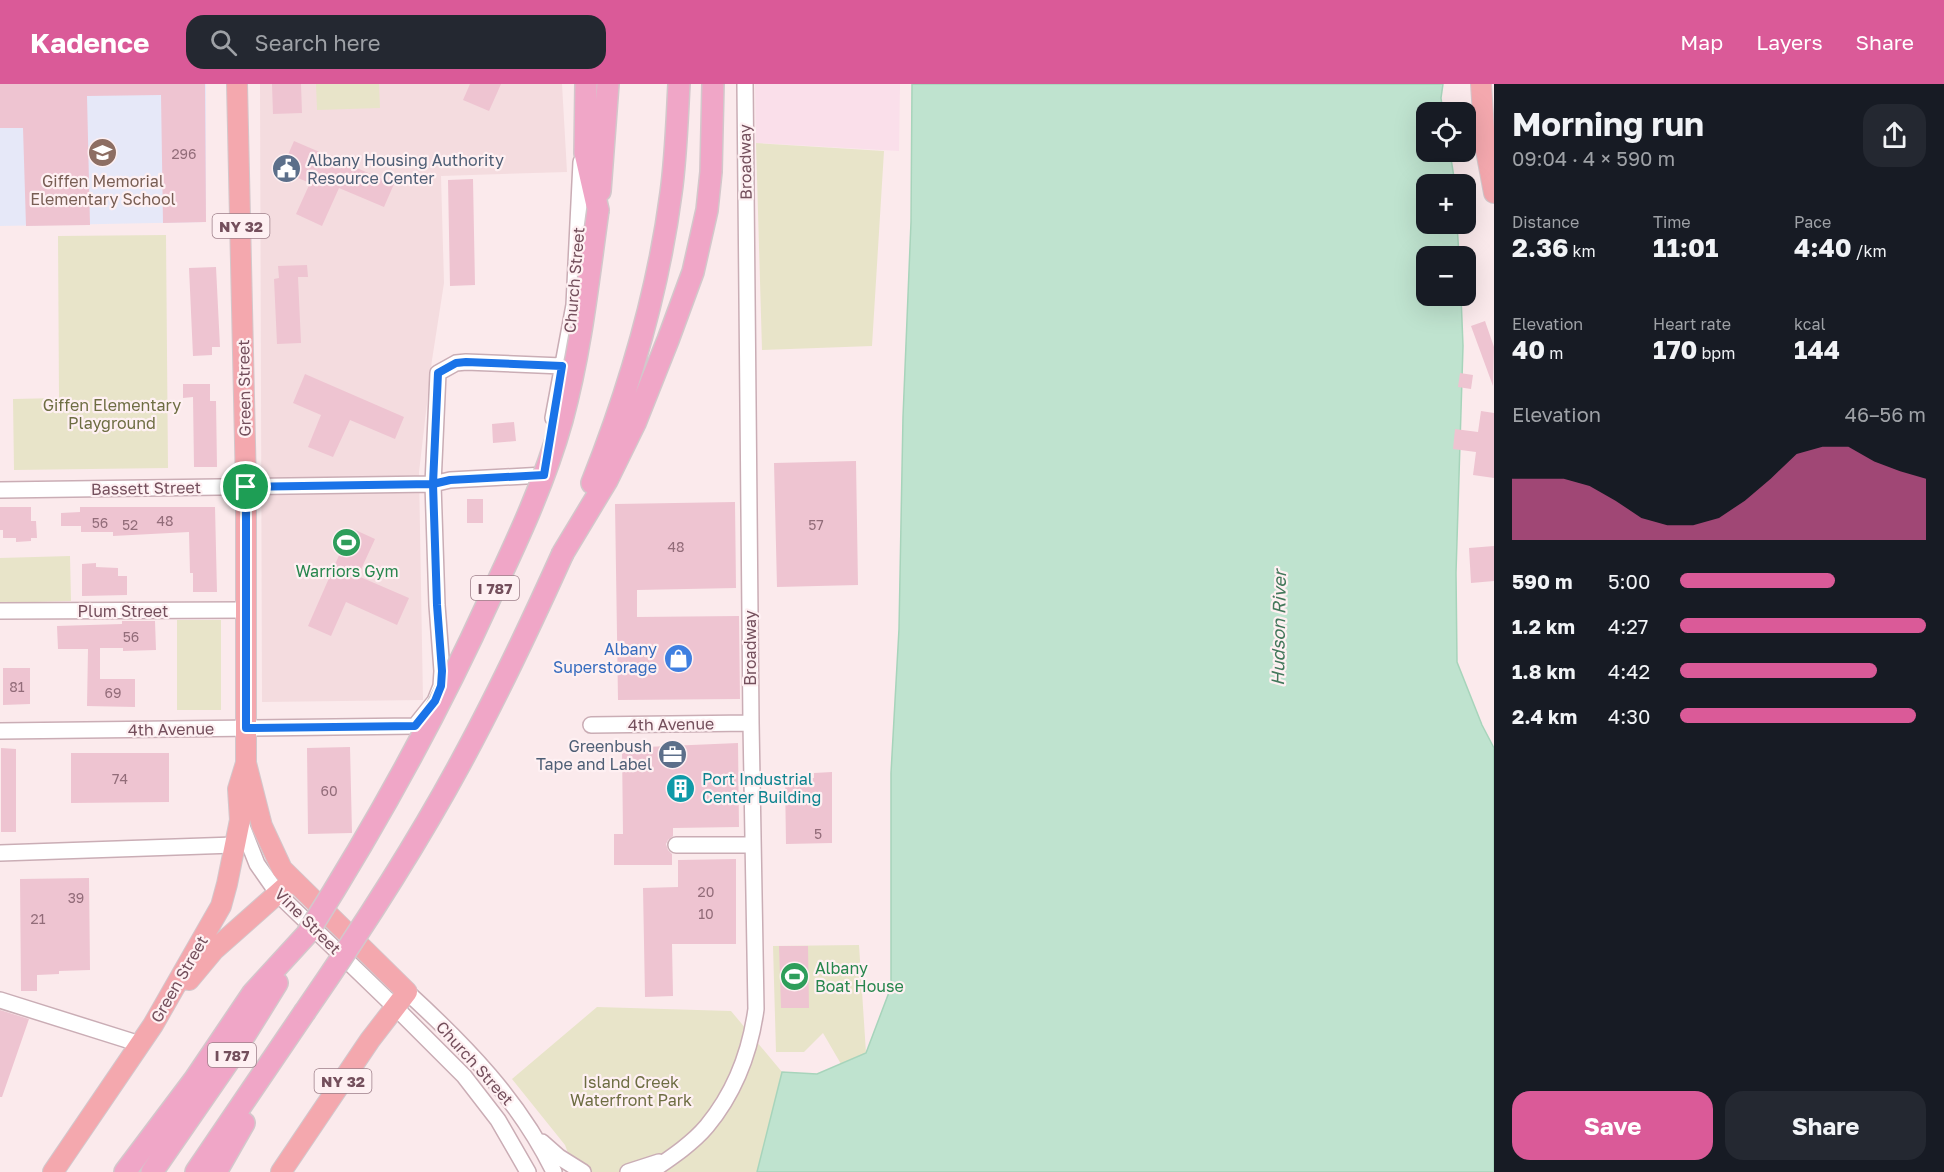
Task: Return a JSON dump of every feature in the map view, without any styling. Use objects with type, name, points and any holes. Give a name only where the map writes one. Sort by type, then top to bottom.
[{"type":"highway","points":[[586,84],[585,153],[597,210]]},
{"type":"highway","name":"I 787","points":[[152,1172],[228,1062],[385,804],[435,714],[534,501],[561,421],[580,343],[597,210],[608,84]]},
{"type":"highway","name":"I 787","points":[[196,1172],[399,868],[460,764],[506,675],[563,553],[612,429],[650,310],[672,192],[679,84]]},
{"type":"highway","points":[[563,553],[607,480],[630,432],[693,272],[706,210],[711,172],[712,84]]},
{"type":"highway","points":[[124,1172],[195,1079],[253,993],[307,934]]},
{"type":"highway","points":[[216,1172],[304,1013]]},
{"type":"main road","name":"Green Street","points":[[237,84],[246,487],[246,763],[262,826]]},
{"type":"main road","points":[[1481,84],[1485,145],[1494,193]]},
{"type":"main road","name":"Green Street","points":[[53,1172],[153,1025],[220,906],[227,884],[240,820],[238,789],[246,763]]},
{"type":"main road","name":"Vine Street","points":[[262,826],[282,869],[401,1000]]},
{"type":"main road","points":[[153,1025],[213,950],[293,880]]},
{"type":"main road","name":"NY 32","points":[[281,1172],[370,1040],[401,1000]]},
{"type":"street","name":"Church Street","points":[[544,475],[575,294],[581,194],[579,84]]},
{"type":"street","name":"Broadway","points":[[650,1172],[706,1127],[738,1079],[747,1057],[756,1009],[745,84]]},
{"type":"street","points":[[433,484],[438,373],[456,363],[466,362],[562,366]]},
{"type":"street","name":"Bassett Street","points":[[0,490],[433,484],[450,480],[544,475]]},
{"type":"street","name":"4th Avenue","points":[[0,731],[415,726],[435,701],[441,686],[433,484]]},
{"type":"street","name":"Plum Street","points":[[0,611],[245,610]]},
{"type":"street","name":"4th Avenue","points":[[591,725],[751,723]]},
{"type":"street","name":"Vine Street","points":[[240,820],[257,864],[278,894],[401,1000]]},
{"type":"street","points":[[676,844],[753,845]]},
{"type":"street","points":[[0,853],[234,845]]},
{"type":"street","points":[[0,1000],[140,1044]]},
{"type":"street","name":"Church Street","points":[[401,1000],[438,1020],[481,1065],[508,1096],[554,1172]]},
{"type":"street","name":"Church Street","points":[[401,1000],[498,1120],[528,1172]]},
{"type":"street","points":[[533,1135],[559,1157],[583,1172]]},
{"type":"street","points":[[628,1172],[670,1158]]},
{"type":"shaded area","name":"Giffen Memorial Elementary School","points":[[0,84],[206,84],[206,222],[0,226]]},
{"type":"shaded area","points":[[260,84],[562,84],[567,172],[441,176],[444,283],[419,472],[423,700],[262,702]]},
{"type":"shaded area","points":[[755,84],[900,84],[899,151],[756,143]]},
{"type":"green space","points":[[316,84],[379,84],[380,108],[317,110]]},
{"type":"green space","points":[[756,143],[884,151],[872,346],[762,350]]},
{"type":"green space","name":"Giffen Elementary Playground","points":[[166,235],[168,468],[14,470],[13,399],[59,398],[58,236]]},
{"type":"green space","points":[[70,556],[71,601],[0,603],[0,558]]},
{"type":"green space","points":[[177,620],[221,620],[221,710],[177,710]]},
{"type":"green space","points":[[859,945],[866,1053],[841,1064],[823,1033],[804,1052],[776,1052],[773,946]]},
{"type":"green space","name":"Island Creek Waterfront Park","points":[[597,1007],[731,1011],[782,1072],[757,1172],[575,1172],[565,1145],[512,1079]]},
{"type":"water","name":"Hudson River","points":[[912,84],[1443,84],[1442,102],[1416,102],[1416,162],[1452,162],[1453,174],[1416,174],[1416,234],[1458,234],[1458,246],[1416,246],[1416,306],[1461,306],[1463,346],[1456,573],[1457,662],[1482,725],[1494,748],[1494,1172],[757,1172],[782,1072],[817,1074],[866,1053],[891,987],[891,773],[899,629],[903,417],[911,222]]},
{"type":"building","name":"Giffen Memorial Elementary School","points":[[0,84],[205,84],[206,222],[163,223],[161,95],[87,96],[90,225],[26,226],[23,128],[0,128]]},
{"type":"building","points":[[272,84],[301,84],[302,113],[273,114]]},
{"type":"building","points":[[470,84],[501,84],[489,111],[463,100]]},
{"type":"building","points":[[294,141],[394,184],[384,207],[339,188],[322,226],[296,214],[310,183],[281,171]]},
{"type":"building","points":[[473,179],[475,285],[450,286],[448,180]]},
{"type":"building","points":[[307,265],[308,277],[298,277],[301,343],[277,344],[274,279],[279,278],[278,266]]},
{"type":"building","points":[[216,267],[220,347],[212,347],[212,355],[193,356],[189,268]]},
{"type":"building","points":[[1485,321],[1494,347],[1493,386],[1471,326]]},
{"type":"building","points":[[1460,373],[1473,375],[1471,389],[1458,387]]},
{"type":"building","points":[[305,374],[404,417],[395,439],[350,420],[333,457],[308,447],[321,415],[293,403]]},
{"type":"building","points":[[183,384],[210,384],[210,401],[216,401],[217,467],[194,467],[193,397],[183,398]]},
{"type":"building","points":[[1481,411],[1494,413],[1494,478],[1473,475],[1476,452],[1453,449],[1455,429],[1478,432]]},
{"type":"building","points":[[514,422],[516,441],[493,443],[492,424]]},
{"type":"building","points":[[856,461],[858,585],[777,587],[774,463]]},
{"type":"building","points":[[467,499],[483,499],[483,523],[467,523]]},
{"type":"building","points":[[735,502],[736,588],[637,590],[637,617],[739,616],[740,699],[618,700],[615,504]]},
{"type":"building","points":[[0,507],[31,507],[31,521],[36,521],[37,538],[31,538],[31,541],[16,542],[16,538],[3,538],[3,530],[0,530]]},
{"type":"building","points":[[80,507],[215,507],[217,592],[193,592],[189,532],[113,536],[113,532],[81,532],[81,526],[61,526],[61,513],[80,512]]},
{"type":"building","points":[[351,528],[375,539],[358,576],[409,598],[397,625],[346,602],[331,636],[308,626]]},
{"type":"building","points":[[1494,546],[1494,581],[1471,583],[1469,548]]},
{"type":"building","points":[[96,563],[96,567],[118,568],[118,576],[127,576],[127,595],[82,596],[82,564]]},
{"type":"building","points":[[122,621],[155,621],[156,650],[123,651],[123,648],[100,648],[100,679],[135,679],[135,707],[87,706],[88,649],[58,649],[57,626],[122,624]]},
{"type":"building","points":[[3,668],[30,668],[30,704],[3,705]]},
{"type":"building","name":"Port Industrial Center Building","points":[[738,743],[739,827],[673,828],[673,836],[666,844],[672,854],[672,865],[614,865],[614,834],[623,834],[622,748]]},
{"type":"building","points":[[350,747],[352,833],[308,834],[307,748]]},
{"type":"building","points":[[1,748],[16,749],[16,832],[1,832]]},
{"type":"building","points":[[71,753],[169,753],[169,802],[71,803]]},
{"type":"building","points":[[832,772],[832,843],[786,844],[785,778],[814,778],[814,773]]},
{"type":"building","points":[[736,859],[736,944],[672,944],[673,996],[645,997],[643,888],[678,887],[678,860]]},
{"type":"building","points":[[89,878],[90,970],[59,971],[59,974],[37,975],[37,991],[21,991],[20,879]]},
{"type":"building","name":"Albany Boat House","points":[[779,946],[808,946],[809,1008],[781,1008]]},
{"type":"building","points":[[0,1010],[29,1019],[2,1097],[0,1097]]},
{"type":"place","name":"Giffen Memorial Elementary School","points":[[103,153]]},
{"type":"place","name":"Albany Housing Authority Resource Center","points":[[286,169]]},
{"type":"place","name":"Warriors Gym","points":[[347,543]]},
{"type":"place","name":"Albany Superstorage","points":[[678,658]]},
{"type":"place","name":"Greenbush Tape and Label","points":[[673,755]]},
{"type":"place","name":"Port Industrial Center Building","points":[[681,788]]},
{"type":"place","name":"Albany Boat House","points":[[794,977]]},
{"type":"route","points":[[246,487],[246,728],[415,726],[435,701],[441,686],[433,484],[450,480],[544,475],[562,366],[466,362],[456,363],[438,373],[433,484],[246,487]]}]
